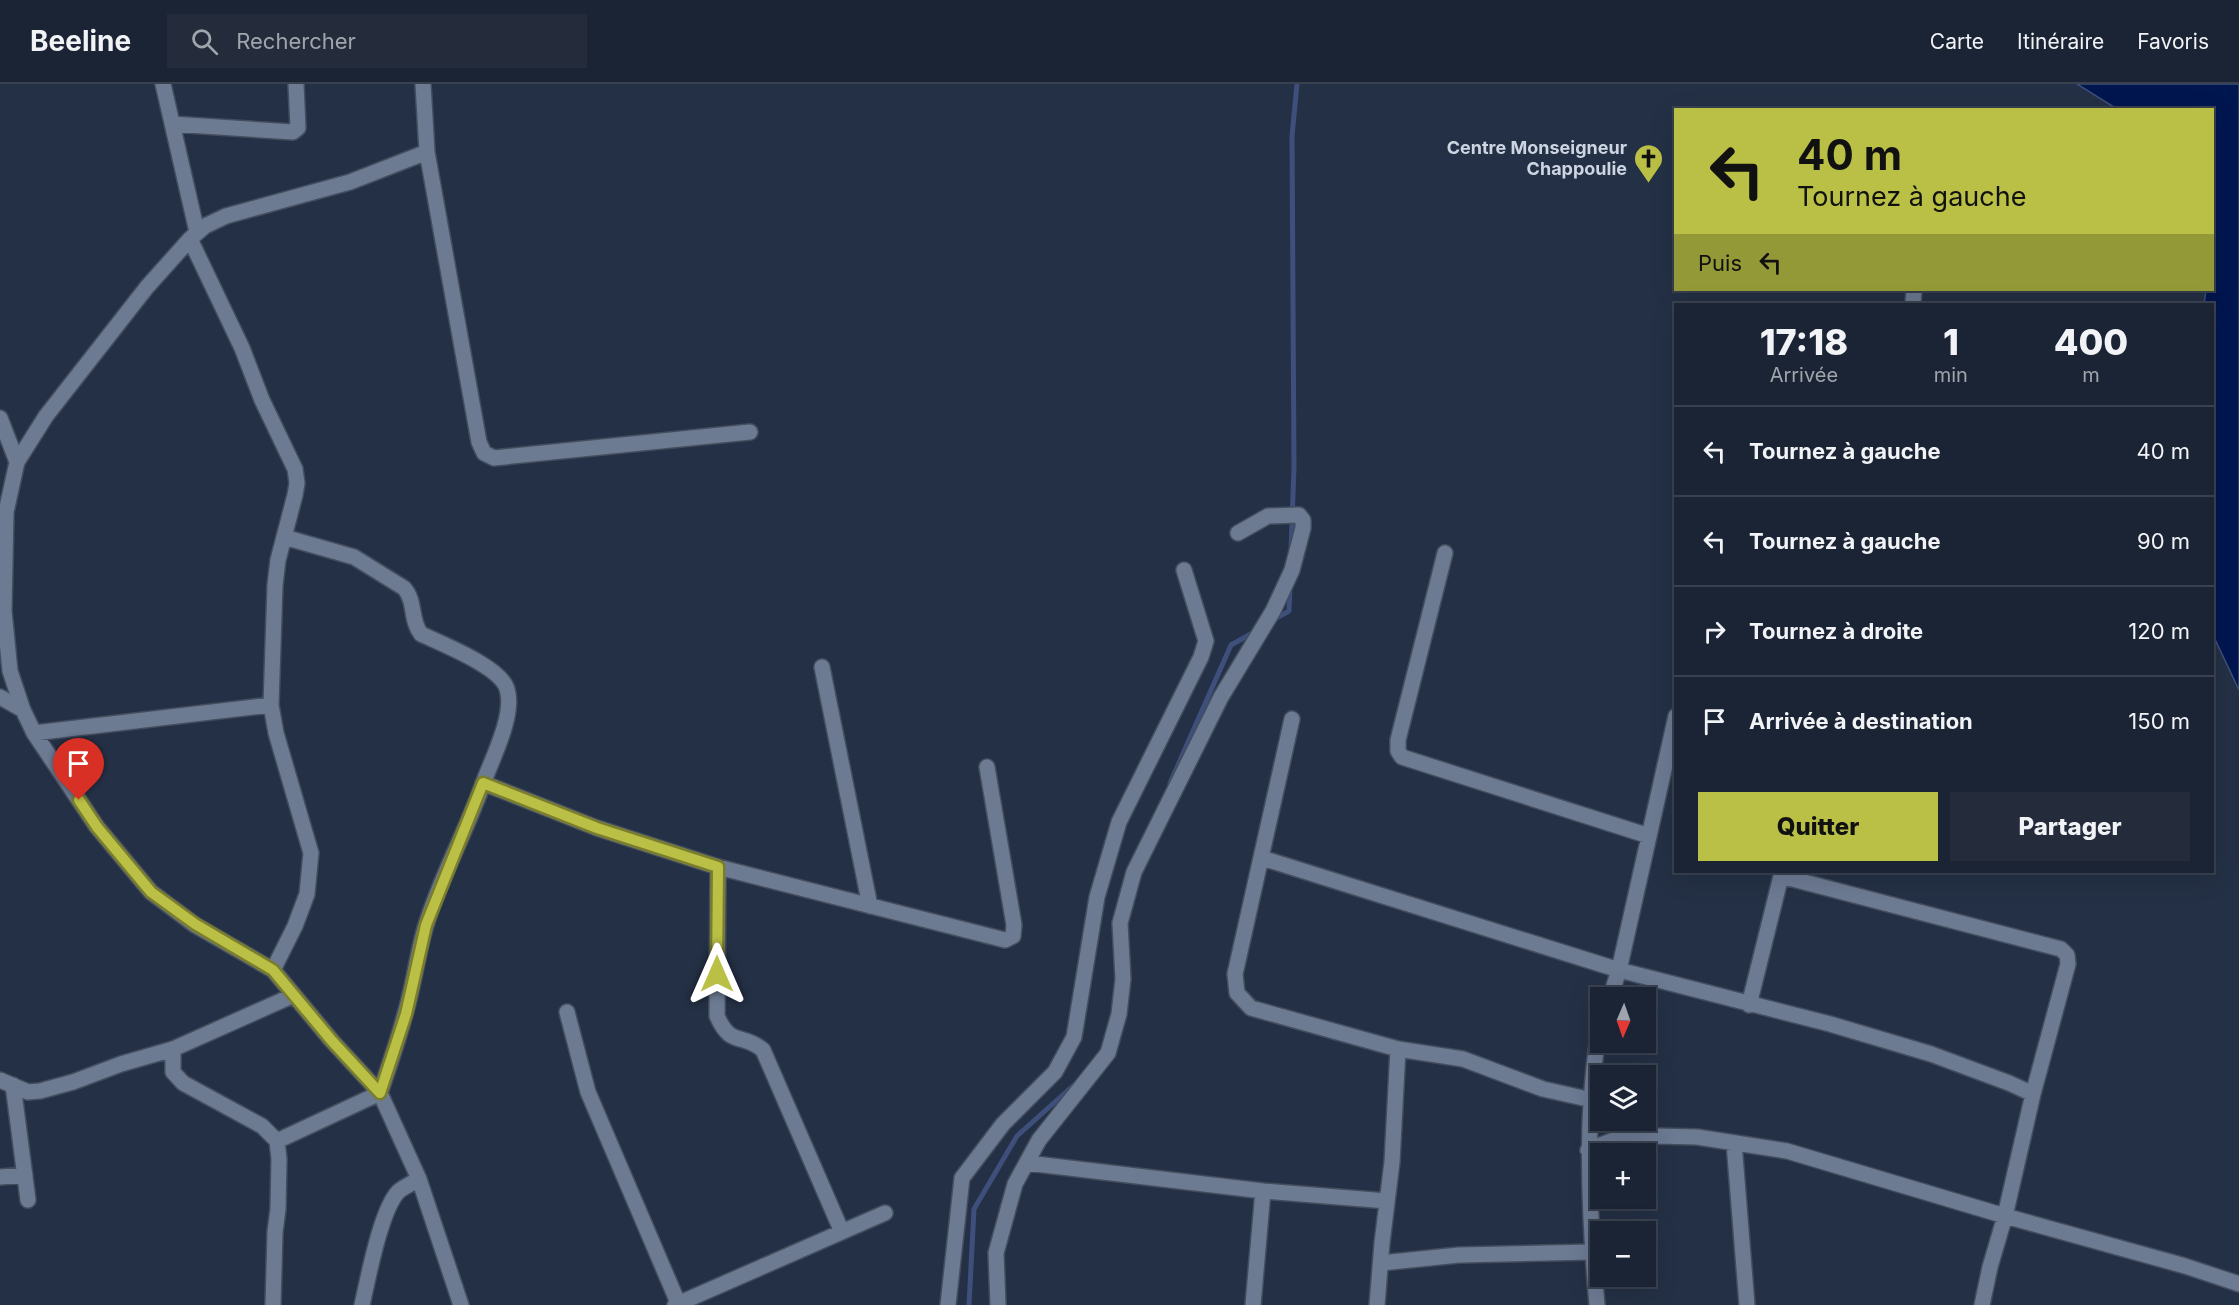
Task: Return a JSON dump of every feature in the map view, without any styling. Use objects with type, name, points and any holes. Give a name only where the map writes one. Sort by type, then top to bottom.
[{"type":"street","points":[[163,84],[194,236],[262,400],[295,469],[296,489],[278,560],[275,585],[271,705],[276,733],[311,854],[307,894],[295,926],[273,970]]},
{"type":"street","points":[[172,124],[293,132],[298,128],[296,84]]},
{"type":"street","points":[[423,84],[427,152],[479,442],[484,453],[494,458],[750,432]]},
{"type":"street","points":[[427,152],[350,182],[226,216],[194,236],[147,287],[46,416],[17,462],[6,512],[4,611],[10,671],[23,710],[34,733],[97,827],[151,892],[195,924],[273,970],[332,1041],[380,1093],[419,1179],[461,1305]]},
{"type":"street","points":[[0,418],[17,462]]},
{"type":"street","points":[[1006,1305],[998,1305],[996,1253],[1015,1184],[1040,1140],[1108,1053],[1121,1002],[1123,979],[1120,923],[1134,872],[1221,697],[1273,611],[1292,570],[1303,520],[1299,515],[1268,516],[1238,533]]},
{"type":"street","points":[[277,1141],[380,1093],[406,1014],[426,925],[483,783],[507,716],[510,701],[502,678],[485,666],[421,634],[416,628],[409,594],[396,583],[354,557],[284,537]]},
{"type":"street","points":[[1445,553],[1398,740],[1398,751],[1402,757],[1649,836]]},
{"type":"street","points":[[948,1305],[962,1178],[1003,1124],[1055,1072],[1074,1037],[1097,897],[1119,822],[1201,657],[1206,641],[1184,570]]},
{"type":"street","points":[[822,667],[870,906]]},
{"type":"street","points":[[0,697],[23,710]]},
{"type":"street","points":[[34,733],[271,705]]},
{"type":"street","points":[[1292,719],[1234,974],[1237,993],[1251,1008],[1398,1049],[1463,1059],[1543,1089],[1590,1100]]},
{"type":"street","points":[[1614,987],[1673,740]]},
{"type":"street","points":[[483,783],[597,828],[718,867],[1005,940],[1013,936],[1014,925],[987,767]]},
{"type":"street","points":[[1262,858],[1619,970],[1830,1024],[1931,1053],[2010,1083],[2033,1095]]},
{"type":"street","points":[[718,867],[717,1016],[728,1035],[754,1042],[763,1050],[842,1232]]},
{"type":"street","points":[[1749,1005],[1781,874],[2061,949],[2067,955],[2068,964],[2033,1095],[2006,1216],[1990,1267],[1982,1305]]},
{"type":"street","points":[[6,1082],[28,1092],[40,1091],[173,1048],[294,995]]},
{"type":"street","points":[[567,1012],[588,1092],[678,1304],[885,1213]]},
{"type":"street","points":[[173,1048],[173,1072],[183,1083],[262,1126],[277,1141],[278,1209],[273,1305]]},
{"type":"street","points":[[1377,1305],[1392,1162],[1398,1049]]},
{"type":"street","points":[[6,1082],[28,1200]]},
{"type":"street","points":[[1590,1125],[1588,1150],[1591,1221]]},
{"type":"street","points":[[1588,1150],[1621,1137],[1697,1137],[1787,1152],[2185,1266],[2239,1284]]},
{"type":"street","points":[[1734,1143],[1747,1305]]},
{"type":"street","points":[[1027,1163],[1263,1191],[1387,1201]]},
{"type":"street","points":[[0,1177],[25,1176]]},
{"type":"street","points":[[362,1305],[377,1242],[388,1211],[398,1192],[419,1179]]},
{"type":"street","points":[[1253,1305],[1263,1191]]},
{"type":"street","points":[[1381,1263],[1459,1255],[1590,1252]]},
{"type":"street","points":[[1595,1287],[1597,1305]]},
{"type":"shaded area","points":[[2077,84],[2239,84],[2239,690],[2214,637],[2214,303],[2204,303],[2206,291],[2214,291],[2214,108],[2115,108]]},
{"type":"waterway","points":[[1291,550],[1294,467],[1292,136],[1297,84]]},
{"type":"waterway","points":[[1271,621],[1289,611],[1290,586]]},
{"type":"waterway","points":[[1170,783],[1231,645],[1256,631]]},
{"type":"waterway","points":[[969,1305],[974,1209],[1017,1136],[1075,1084]]},
{"type":"place","name":"Centre Monseigneur Chappoulie","points":[[1648,184]]},
{"type":"route","points":[[79,800],[97,827],[151,892],[195,924],[273,970],[332,1041],[380,1093],[406,1014],[426,925],[483,783],[597,828],[718,867],[717,974]]}]
